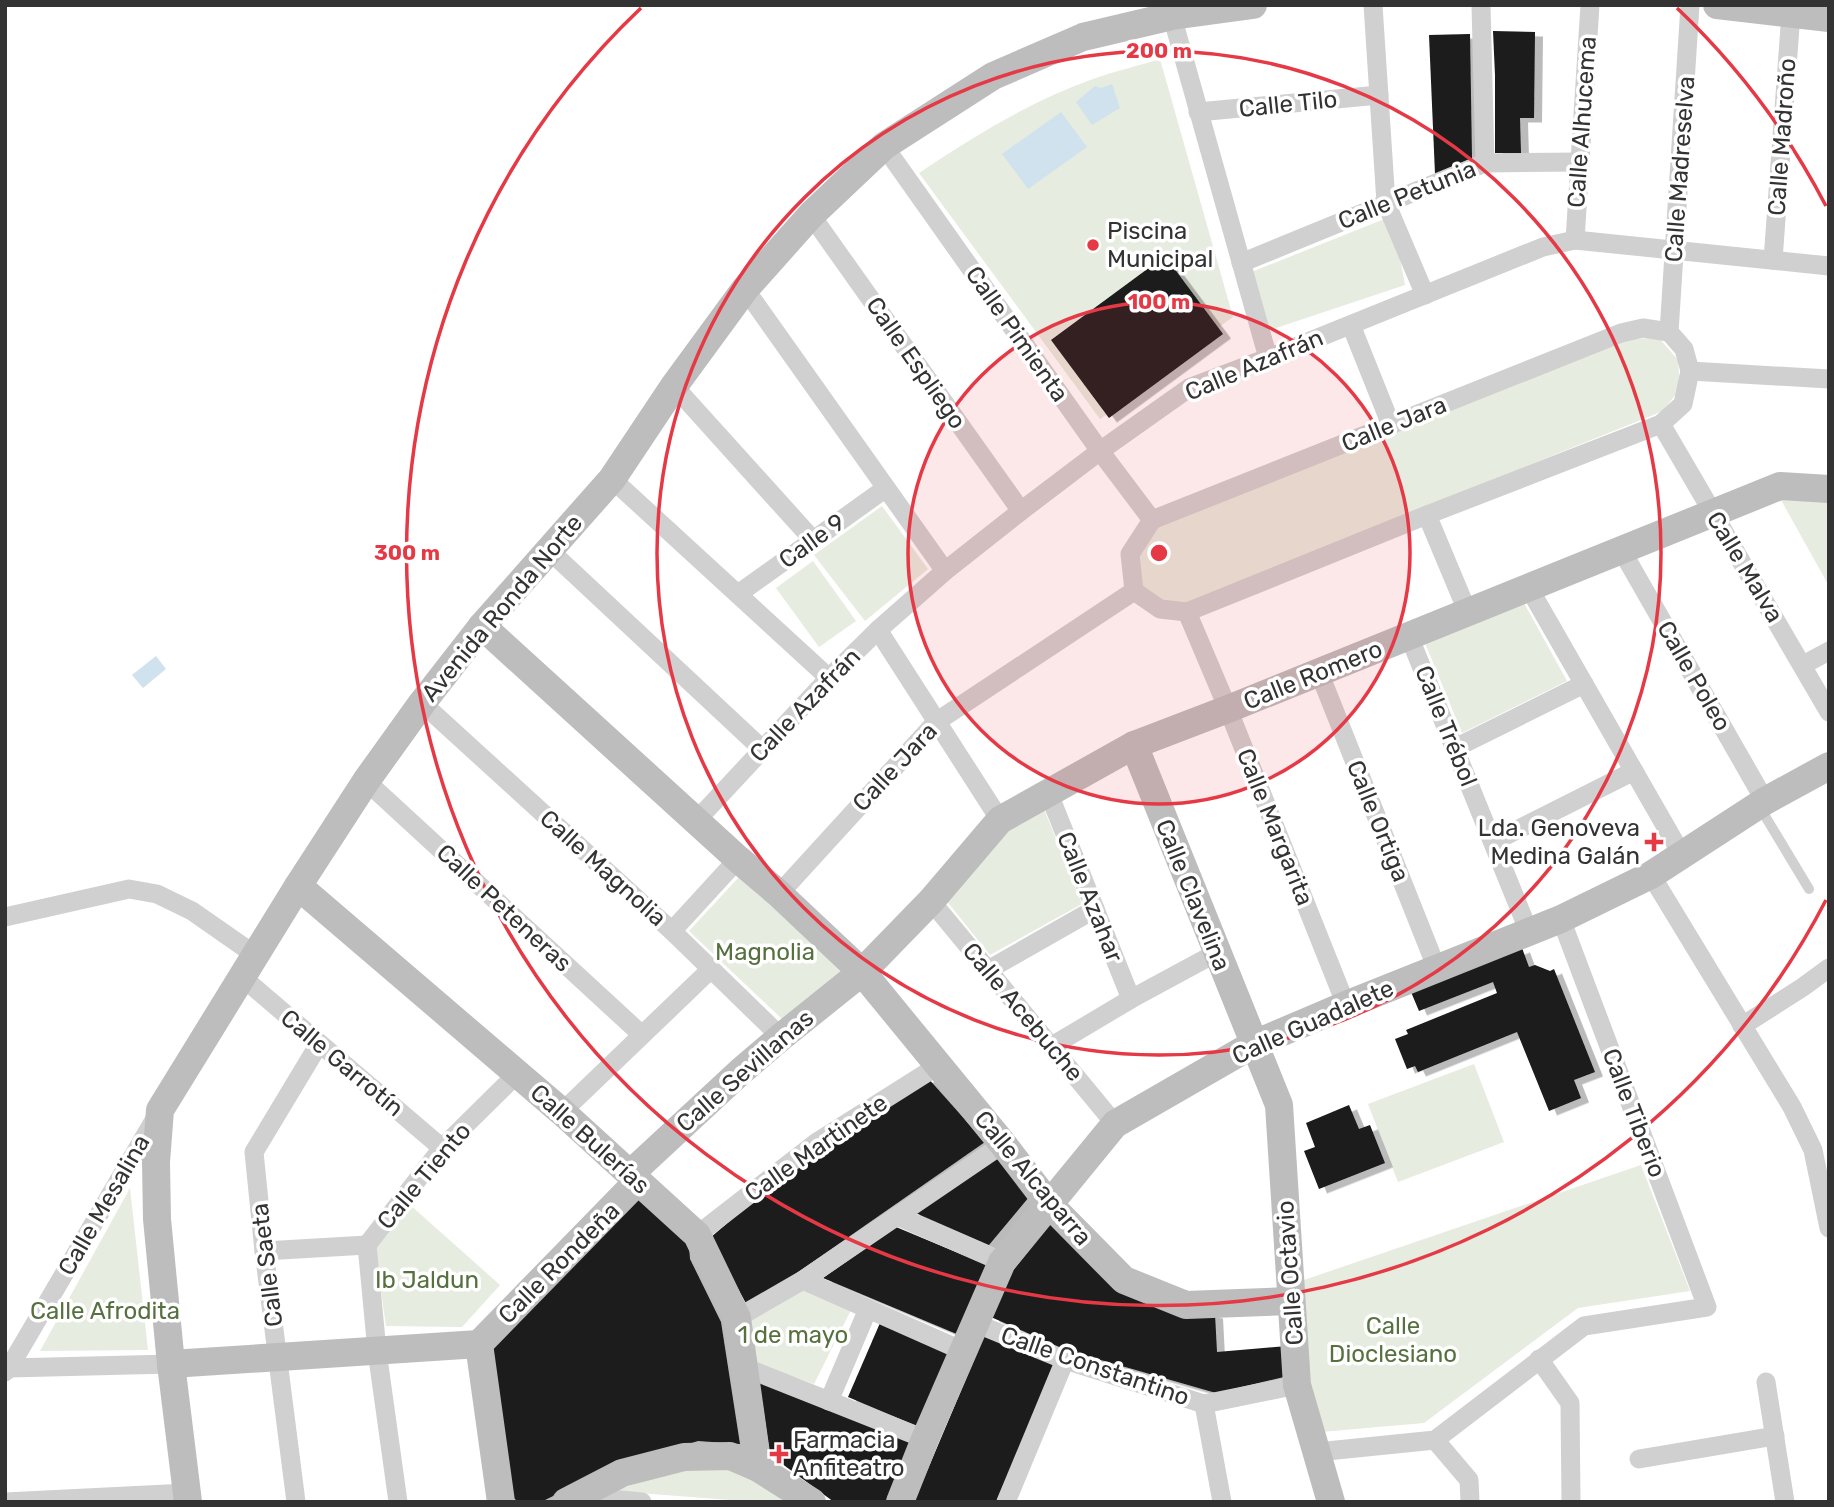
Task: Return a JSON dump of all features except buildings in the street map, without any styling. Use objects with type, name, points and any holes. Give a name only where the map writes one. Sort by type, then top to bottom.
[{"type":"street","name":"Avenida Ronda Norte","points":[[188,1498],[157,1219],[156,1163],[160,1110],[366,781],[482,626],[612,479],[674,386],[745,289],[811,215],[884,146],[993,76],[1083,37],[1172,16],[1253,5]]},
{"type":"street","points":[[1373,5],[1386,204],[1425,295]]},
{"type":"street","points":[[1481,5],[1485,163]]},
{"type":"street","name":"Calle Alhucema","points":[[1575,240],[1590,5]]},
{"type":"street","name":"Calle Madreselva","points":[[1669,332],[1690,5]]},
{"type":"street","points":[[1717,5],[1829,18]]},
{"type":"street","name":"Calle Madroño","points":[[1773,260],[1791,13]]},
{"type":"street","points":[[1172,16],[1268,358]]},
{"type":"street","name":"Calle Tilo","points":[[1198,113],[1379,95]]},
{"type":"street","name":"Calle Pimienta","points":[[884,146],[1152,520]]},
{"type":"street","name":"Calle Petunia","points":[[1241,263],[1485,163],[1580,162]]},
{"type":"street","name":"Calle Espliego","points":[[811,215],[1021,511]]},
{"type":"street","name":"Calle Azafrán","points":[[696,821],[829,678],[945,571],[1100,451],[1189,388],[1543,247],[1575,240],[1829,266]]},
{"type":"street","points":[[745,289],[945,571]]},
{"type":"street","points":[[1351,325],[1391,425]]},
{"type":"street","name":"Calle Jara","points":[[1152,520],[1621,333],[1643,328],[1669,332]]},
{"type":"street","points":[[1152,520],[1130,554],[1134,591],[1160,609],[1186,612],[1661,424],[1683,404],[1690,371],[1684,349],[1669,332]]},
{"type":"street","points":[[1690,371],[1829,379]]},
{"type":"street","points":[[674,386],[813,540]]},
{"type":"street","name":"Calle Malva","points":[[1661,424],[1829,712]]},
{"type":"street","points":[[612,479],[829,678]]},
{"type":"street","name":"Calle Romero","points":[[862,972],[931,901],[1000,820],[1133,745],[1780,486],[1829,489]]},
{"type":"street","name":"Calle 9","points":[[738,594],[886,488]]},
{"type":"street","points":[[1427,515],[1468,612]]},
{"type":"street","points":[[550,551],[762,749]]},
{"type":"street","name":"Calle Poleo","points":[[1622,551],[1762,803]]},
{"type":"street","points":[[1529,588],[1682,855]]},
{"type":"street","name":"Calle Jara","points":[[779,894],[936,722],[1134,591]]},
{"type":"street","name":"Calle Margarita","points":[[1186,612],[1228,709],[1346,1005]]},
{"type":"street","name":"Calle Alcaparra","points":[[482,626],[862,972],[1049,1204],[1124,1280],[1186,1305],[1291,1301]]},
{"type":"street","points":[[878,630],[1000,820]]},
{"type":"street","name":"Calle Trébol","points":[[1409,636],[1529,932]]},
{"type":"street","points":[[1803,666],[1829,651]]},
{"type":"street","name":"Calle Ortiga","points":[[1319,672],[1437,969]]},
{"type":"street","points":[[1455,748],[1584,684]]},
{"type":"street","name":"Calle Magnolia","points":[[422,703],[672,931],[781,1037]]},
{"type":"street","name":"Calle Clavelina","points":[[1133,745],[1254,1044]]},
{"type":"street","name":"Calle Guadalete","points":[[900,1502],[1002,1262],[1115,1124],[1254,1044],[1560,919],[1651,875],[1762,803],[1829,765]]},
{"type":"street","points":[[1493,842],[1634,771]]},
{"type":"street","name":"Calle Peteneras","points":[[366,781],[642,1035]]},
{"type":"street","name":"Calle Azahar","points":[[1049,794],[1131,999]]},
{"type":"street","points":[[672,931],[738,859]]},
{"type":"street","points":[[1651,875],[1792,1107],[1813,1150],[1829,1226]]},
{"type":"street","name":"Calle Bulerías","points":[[298,886],[562,1112],[697,1235],[737,1318],[758,1468]]},
{"type":"street","name":"Calle Garrotín","points":[[5,917],[129,889],[157,894],[192,911],[248,966],[319,1044],[442,1148]]},
{"type":"street","name":"Calle Acebuche","points":[[931,901],[1115,1124]]},
{"type":"street","points":[[988,970],[1095,909]]},
{"type":"street","name":"Calle Tiberio","points":[[1539,1359],[1584,1326],[1707,1307],[1560,919]]},
{"type":"street","points":[[1052,1046],[1216,953]]},
{"type":"street","points":[[1742,1026],[1829,968]]},
{"type":"street","points":[[562,1112],[711,969]]},
{"type":"street","name":"Calle Sevillanas","points":[[634,1178],[740,1072],[862,972]]},
{"type":"street","name":"Calle Saeta","points":[[296,1502],[254,1152],[319,1044]]},
{"type":"street","name":"Calle Octavio","points":[[1254,1044],[1279,1105],[1297,1385],[1331,1502]]},
{"type":"street","name":"Calle Martinete","points":[[697,1235],[817,1142],[939,1065]]},
{"type":"street","name":"Calle Tiento","points":[[398,1502],[377,1351],[367,1245],[442,1148],[517,1074]]},
{"type":"street","name":"Calle Mesalina","points":[[7,1370],[160,1110]]},
{"type":"street","points":[[737,1318],[803,1280],[1003,1144]]},
{"type":"street","name":"Calle Rondeña","points":[[479,1344],[634,1178]]},
{"type":"street","points":[[897,1216],[1002,1262]]},
{"type":"street","points":[[264,1251],[367,1245]]},
{"type":"street","points":[[803,1280],[963,1351]]},
{"type":"street","points":[[829,1401],[869,1309]]},
{"type":"street","name":"Calle Constantino","points":[[975,1323],[1065,1360],[1204,1404],[1297,1385]]},
{"type":"street","points":[[7,1370],[171,1364],[479,1344],[501,1502]]},
{"type":"street","points":[[1317,1452],[1434,1440],[1539,1359],[1570,1403],[1571,1502]]},
{"type":"street","points":[[1006,1502],[1065,1360]]},
{"type":"street","points":[[744,1367],[925,1438]]},
{"type":"street","points":[[1766,1382],[1785,1502]]},
{"type":"street","points":[[1204,1404],[1222,1502]]},
{"type":"street","points":[[1639,1460],[1775,1436]]},
{"type":"street","points":[[1434,1440],[1469,1480],[1470,1502]]},
{"type":"street","points":[[572,1499],[622,1473],[684,1457],[730,1455],[758,1468],[812,1502]]},
{"type":"street","points":[[5,1502],[188,1498]]},
{"type":"street","points":[[572,1499],[642,1502]]},
{"type":"lane","points":[[1762,803],[1809,890]]},
{"type":"green space","name":"Piscina Municipal","points":[[1160,59],[1233,317],[1219,327],[1223,334],[1109,418],[1106,415],[1100,419],[919,173],[982,133],[1047,98],[1101,76]]},
{"type":"green space","points":[[1392,216],[1405,285],[1261,333],[1244,275]]},
{"type":"green space","points":[[1659,338],[1678,360],[1680,389],[1663,411],[1185,604],[1161,603],[1142,585],[1136,555],[1157,526],[1624,339]]},
{"type":"green space","points":[[1781,500],[1829,502],[1829,586]]},
{"type":"green space","points":[[882,506],[928,569],[865,621],[814,555]]},
{"type":"green space","points":[[813,561],[856,621],[819,647],[776,588]]},
{"type":"green space","points":[[1524,603],[1567,681],[1462,733],[1425,643]]},
{"type":"green space","points":[[1044,809],[1082,904],[990,955],[945,899],[1010,827]]},
{"type":"green space","name":"Magnolia","points":[[739,877],[844,972],[782,1019],[689,931]]},
{"type":"green space","points":[[1474,1064],[1504,1142],[1398,1182],[1368,1104]]},
{"type":"green space","name":"Calle Dioclesiano","points":[[1641,1165],[1690,1291],[1578,1308],[1424,1423],[1321,1432],[1306,1369],[1301,1281]]},
{"type":"green space","name":"Calle Afrodita","points":[[130,1188],[148,1350],[40,1351]]},
{"type":"green space","name":"Ib Jaldun","points":[[409,1204],[500,1285],[462,1327],[386,1326],[375,1249]]},
{"type":"green space","name":"1 de mayo","points":[[802,1285],[851,1310],[814,1384],[745,1360],[737,1323]]},
{"type":"green space","points":[[732,1467],[795,1502],[756,1502],[613,1491],[676,1471]]},
{"type":"water","points":[[1112,84],[1120,108],[1092,125],[1076,102],[1095,86],[1101,88]]},
{"type":"water","points":[[1061,112],[1087,147],[1028,189],[1002,154]]},
{"type":"water","points":[[156,656],[166,669],[143,688],[132,675]]},
{"type":"place","name":"Piscina Municipal","points":[[1093,245]]},
{"type":"place","name":"Lda. Genoveva Medina Galán","points":[[1654,842]]},
{"type":"place","name":"Farmacia Anfiteatro","points":[[779,1454]]}]
